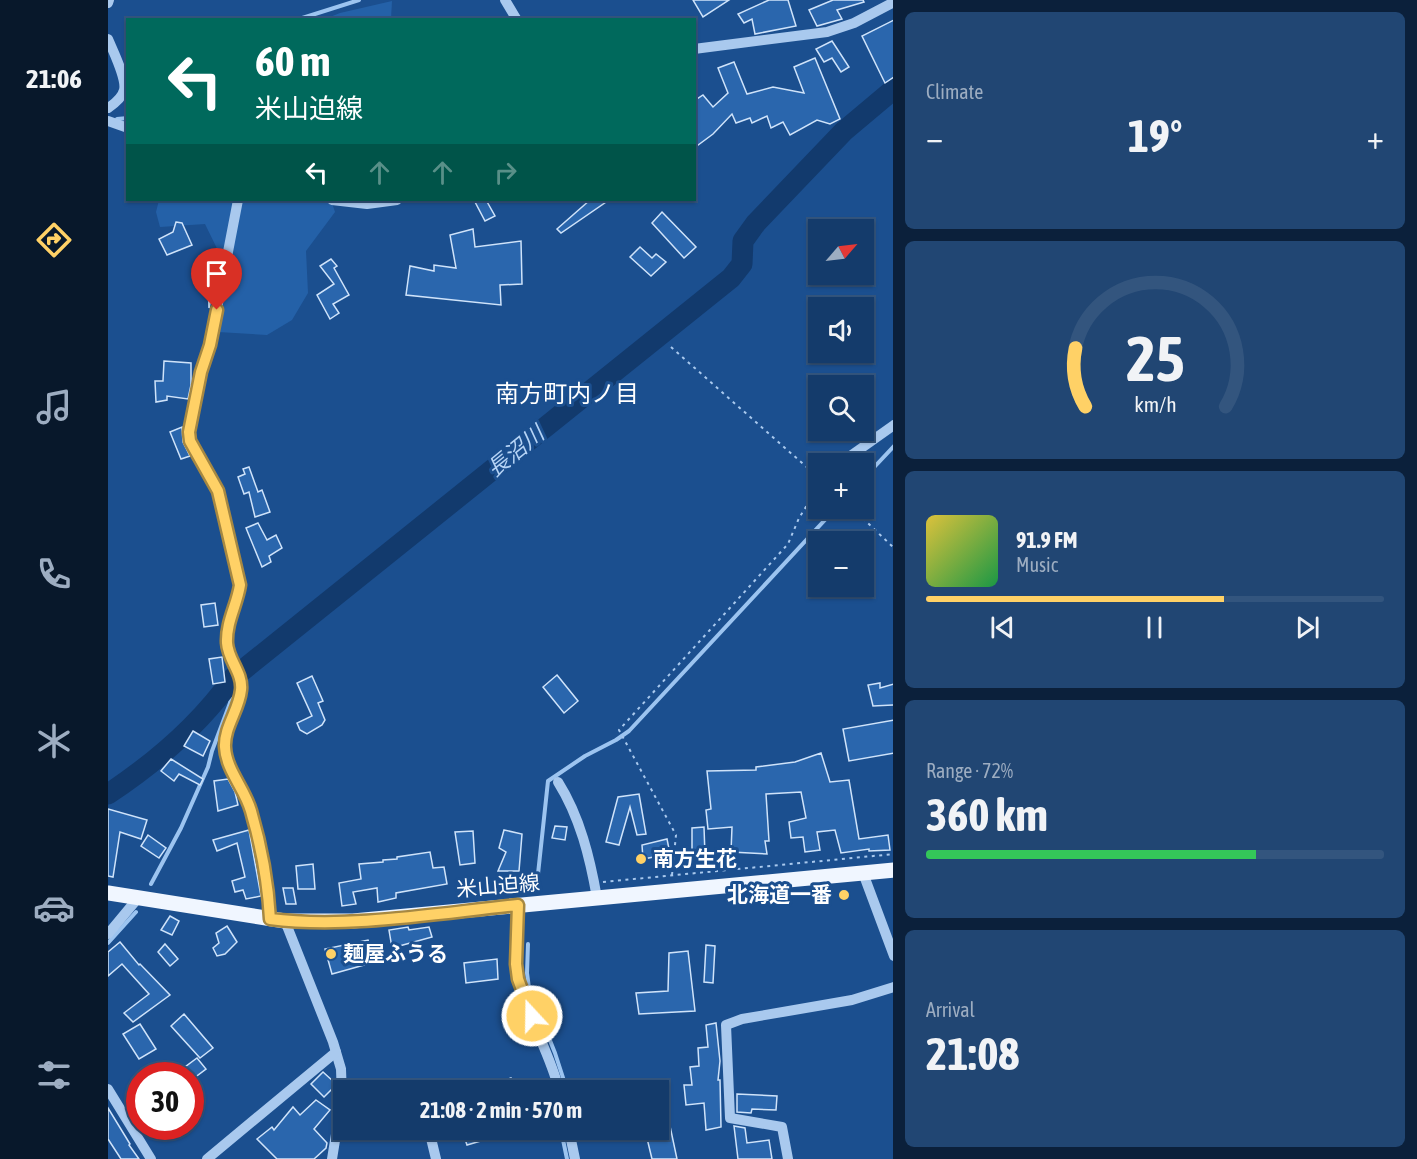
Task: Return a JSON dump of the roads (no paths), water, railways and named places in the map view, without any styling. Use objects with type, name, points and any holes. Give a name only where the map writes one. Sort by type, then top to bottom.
[{"type":"main road","name":"米山迫線","points":[[108,894],[278,920],[353,921],[893,870]]},
{"type":"street","points":[[505,0],[516,18]]},
{"type":"street","points":[[696,50],[827,32],[854,23],[893,3]]},
{"type":"street","points":[[108,39],[124,90],[121,97],[108,108]]},
{"type":"street","points":[[108,121],[126,127]]},
{"type":"street","points":[[238,201],[210,345],[204,360],[189,432],[190,441],[218,491],[240,585],[229,620],[227,642],[230,656],[239,674],[240,700],[227,730],[225,749],[230,767],[245,794],[251,811],[268,894],[336,1052],[342,1080]]},
{"type":"street","points":[[341,201],[367,204],[390,201]]},
{"type":"street","points":[[855,453],[893,426]]},
{"type":"street","points":[[558,782],[580,830],[591,866],[597,898]]},
{"type":"street","points":[[863,873],[893,953]]},
{"type":"street","points":[[108,934],[138,898]]},
{"type":"street","points":[[522,905],[516,964],[518,979],[556,1080]]},
{"type":"street","points":[[788,1159],[782,1127],[730,1118],[725,1045],[726,1025],[742,1018],[852,1000],[893,987]]},
{"type":"street","points":[[207,1159],[336,1052]]},
{"type":"street","points":[[108,1089],[151,1159]]},
{"type":"street","points":[[332,1159],[335,1140]]},
{"type":"street","points":[[431,1140],[436,1159]]},
{"type":"street","points":[[570,1140],[575,1159]]},
{"type":"waterway","points":[[302,18],[359,0]]},
{"type":"waterway","name":"長沼川","points":[[108,794],[176,742],[233,678],[731,278],[742,264],[743,241],[756,223],[844,131],[893,90]]},
{"type":"waterway","points":[[117,119],[126,118]]},
{"type":"waterway","points":[[874,467],[893,447]]},
{"type":"waterway","points":[[538,874],[548,781],[585,756],[629,731],[826,519]]},
{"type":"waterway","points":[[151,884],[181,828],[208,767],[230,703],[233,678]]},
{"type":"waterway","points":[[108,943],[136,912]]},
{"type":"waterway","points":[[528,944],[529,988],[564,1080]]},
{"type":"waterway","points":[[563,1140],[567,1159]]},
{"type":"place","name":"南方生花","points":[[641,859]]},
{"type":"place","name":"北海道一番","points":[[844,895]]},
{"type":"place","name":"麺屋ふうる","points":[[331,954]]},
{"type":"district","name":"南方町内ノ目","points":[[567,394]]}]
